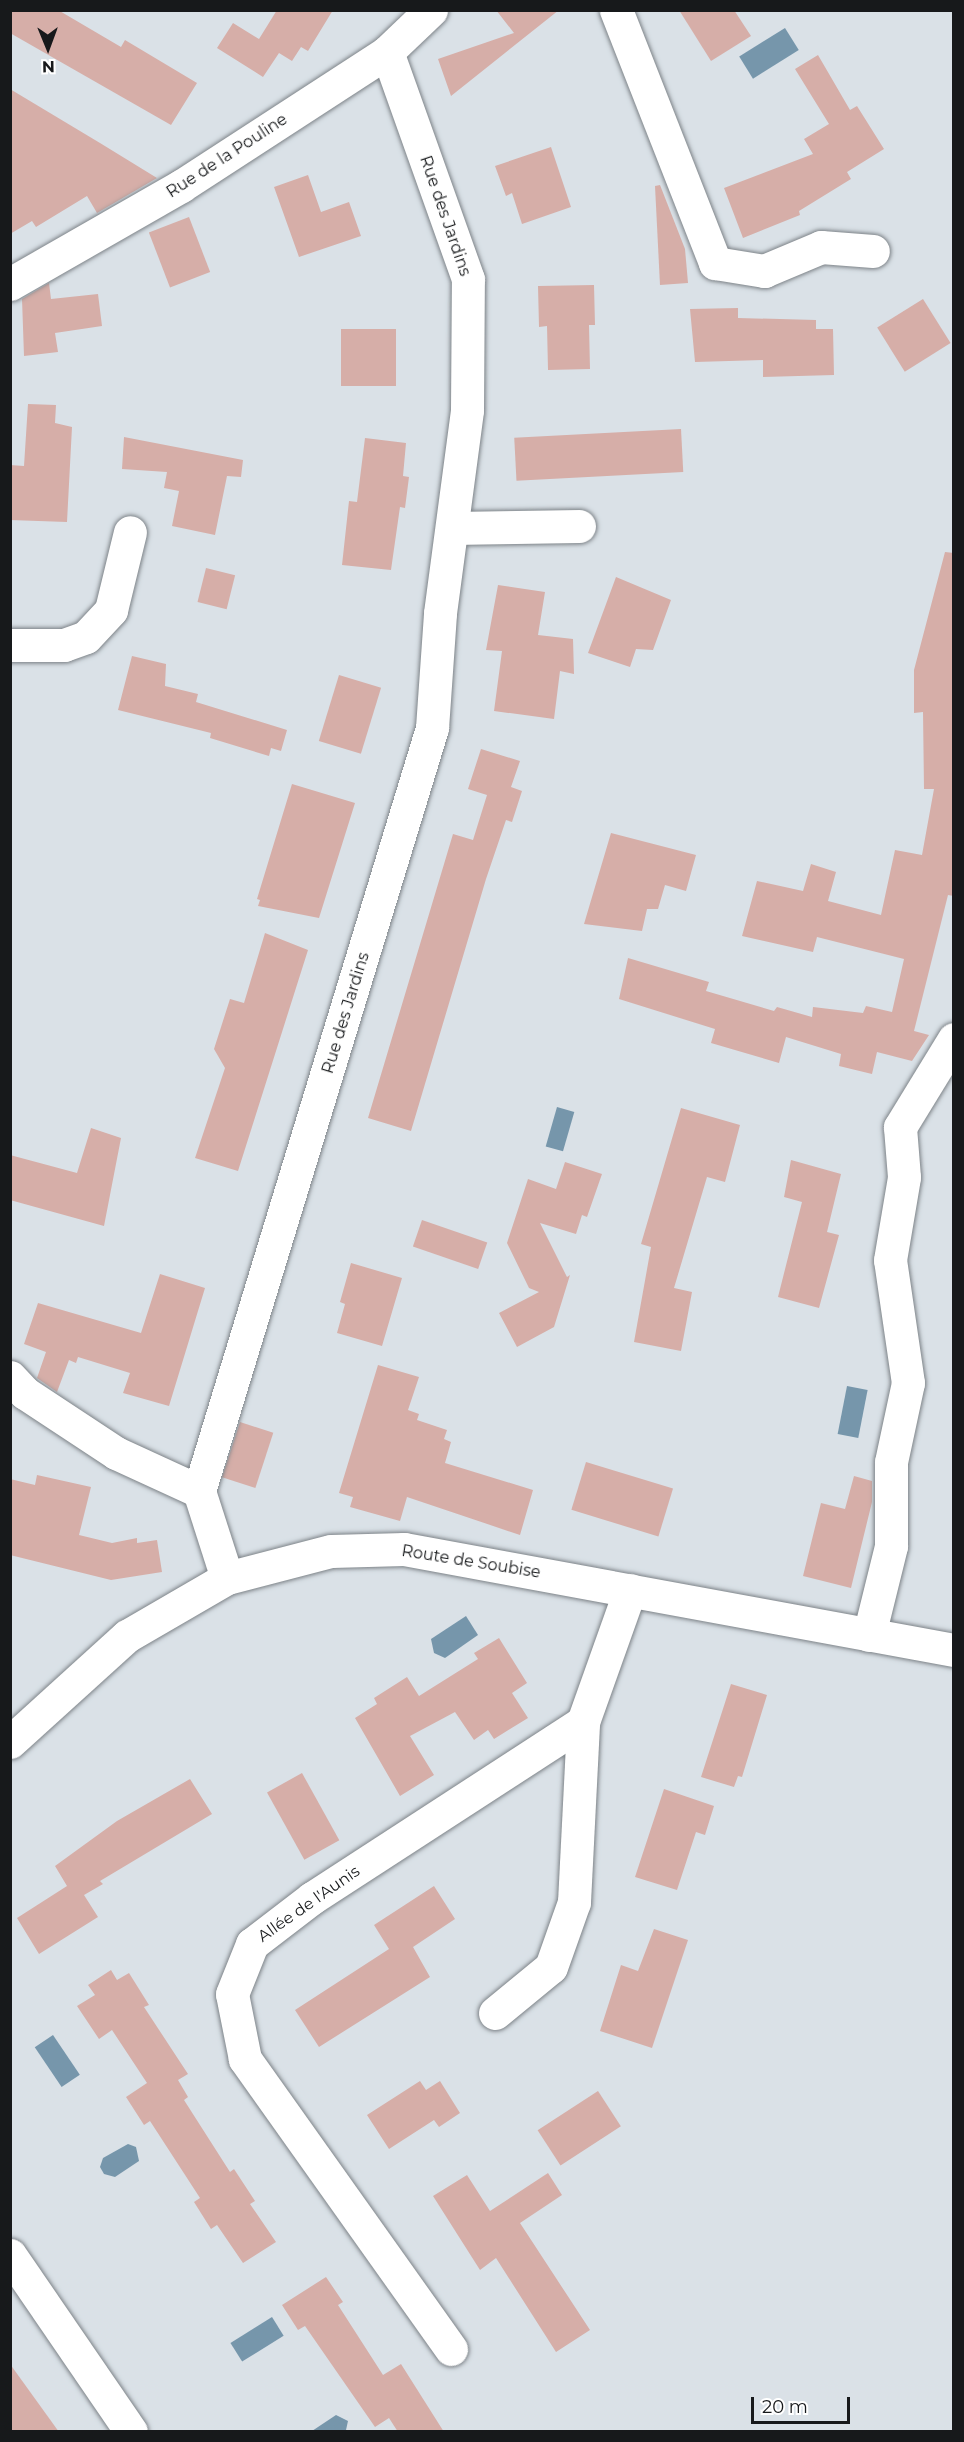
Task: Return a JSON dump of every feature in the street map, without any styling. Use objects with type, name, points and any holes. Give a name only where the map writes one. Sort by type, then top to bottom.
[{"type":"street","name":"Rue de la Pouline","points":[[10,284],[181,186],[387,52],[431,10]]},
{"type":"street","points":[[616,10],[715,263],[764,271],[821,247],[873,251]]},
{"type":"street","name":"Rue des Jardins","points":[[200,1491],[432,728],[440,613],[466,410],[468,279],[387,52]]},
{"type":"street","points":[[452,528],[579,526]]},
{"type":"street","points":[[10,645],[64,645],[86,637],[111,610],[130,532]]},
{"type":"street","points":[[869,1635],[891,1546],[891,1462],[908,1383],[890,1260],[904,1177],[900,1127],[954,1039]]},
{"type":"street","points":[[10,1377],[25,1393],[116,1453],[200,1491],[227,1578]]},
{"type":"street","name":"Route de Soubise","points":[[10,1742],[127,1636],[227,1578],[331,1551],[404,1550],[954,1650]]},
{"type":"street","points":[[495,2013],[551,1967],[574,1902],[583,1722],[630,1590]]},
{"type":"street","name":"Allée de l'Aunis","points":[[451,2349],[245,2059],[232,1994],[252,1944],[312,1898],[583,1722]]},
{"type":"street","points":[[10,2255],[131,2432]]},
{"type":"water","points":[[785,28],[799,50],[753,79],[739,57]]},
{"type":"water","points":[[557,1107],[574,1112],[563,1151],[546,1146]]},
{"type":"water","points":[[847,1386],[868,1390],[858,1438],[838,1434]]},
{"type":"water","points":[[466,1616],[478,1635],[445,1658],[434,1653],[431,1639]]},
{"type":"water","points":[[53,2035],[80,2075],[62,2087],[35,2047]]},
{"type":"water","points":[[128,2144],[136,2147],[139,2161],[115,2177],[104,2174],[100,2167],[103,2158]]},
{"type":"water","points":[[272,2317],[284,2336],[242,2362],[230,2343]]},
{"type":"water","points":[[336,2415],[348,2421],[346,2430],[312,2431]]},
{"type":"building","points":[[10,10],[58,10],[121,47],[125,40],[197,83],[171,125],[10,33]]},
{"type":"building","points":[[277,10],[333,10],[308,51],[301,47],[292,61],[279,53],[263,77],[217,48],[233,23],[259,39]]},
{"type":"building","points":[[496,10],[559,10],[451,96],[438,59],[514,33]]},
{"type":"building","points":[[679,10],[734,10],[751,36],[711,61]]},
{"type":"building","points":[[818,55],[850,110],[857,106],[884,149],[847,172],[851,179],[799,211],[800,215],[743,238],[724,188],[813,154],[804,139],[829,124],[795,69]]},
{"type":"building","points":[[10,89],[157,178],[97,213],[87,196],[36,227],[32,221],[10,234]]},
{"type":"building","points":[[551,147],[571,207],[522,224],[512,193],[506,196],[495,166]]},
{"type":"building","points":[[308,175],[321,212],[349,202],[361,236],[299,257],[274,187]]},
{"type":"building","points":[[660,185],[685,249],[688,283],[660,285],[655,186]]},
{"type":"building","points":[[189,217],[210,272],[170,287],[149,232]]},
{"type":"building","points":[[49,283],[51,299],[98,294],[102,326],[55,333],[58,352],[24,356],[22,299]]},
{"type":"building","points":[[594,285],[595,325],[589,325],[590,369],[548,370],[547,326],[539,327],[538,286]]},
{"type":"building","points":[[923,299],[951,343],[905,372],[877,328]]},
{"type":"building","points":[[738,308],[738,318],[816,320],[816,329],[833,329],[834,375],[763,377],[763,360],[695,362],[690,309]]},
{"type":"building","points":[[341,329],[396,329],[396,386],[341,386]]},
{"type":"building","points":[[28,404],[56,405],[55,423],[72,427],[67,522],[10,520],[10,465],[24,466]]},
{"type":"building","points":[[681,429],[683,472],[516,481],[514,438]]},
{"type":"building","points":[[124,437],[243,460],[241,477],[227,476],[215,535],[172,526],[179,491],[164,488],[167,472],[122,469]]},
{"type":"building","points":[[365,438],[406,443],[403,476],[409,477],[405,508],[400,507],[391,570],[342,565],[349,501],[357,502]]},
{"type":"building","points":[[945,552],[954,553],[954,896],[948,895],[914,1031],[929,1035],[912,1061],[877,1052],[872,1074],[839,1066],[841,1054],[786,1037],[779,1063],[711,1043],[715,1029],[619,999],[628,958],[709,982],[706,991],[774,1011],[777,1007],[812,1017],[813,1007],[863,1013],[866,1006],[892,1012],[904,959],[817,937],[813,952],[742,936],[757,881],[803,891],[811,864],[836,872],[828,901],[881,915],[895,850],[922,855],[934,789],[924,789],[923,712],[914,713],[914,670]]},
{"type":"building","points":[[206,568],[235,575],[227,609],[198,602]]},
{"type":"building","points":[[616,577],[671,600],[653,650],[636,649],[630,667],[588,653]]},
{"type":"building","points":[[498,585],[545,592],[538,635],[573,639],[574,674],[560,671],[554,719],[494,711],[502,651],[486,650]]},
{"type":"building","points":[[132,656],[166,664],[165,686],[198,694],[196,702],[287,730],[281,751],[271,748],[269,756],[210,738],[211,733],[118,710]]},
{"type":"building","points":[[339,675],[381,688],[361,754],[319,741]]},
{"type":"building","points":[[481,749],[520,761],[511,787],[522,791],[512,822],[506,820],[486,879],[411,1131],[368,1118],[453,834],[473,840],[487,795],[468,789]]},
{"type":"building","points":[[292,784],[355,803],[319,918],[258,906],[260,900],[257,899]]},
{"type":"building","points":[[611,833],[696,855],[686,891],[665,885],[658,909],[647,909],[642,931],[584,924]]},
{"type":"building","points":[[265,933],[308,950],[238,1171],[195,1158],[225,1068],[214,1049],[230,999],[244,1003]]},
{"type":"building","points":[[681,1108],[740,1125],[725,1182],[707,1177],[674,1288],[692,1292],[681,1351],[634,1342],[651,1247],[641,1244]]},
{"type":"building","points":[[91,1128],[121,1138],[104,1226],[10,1200],[10,1155],[77,1173]]},
{"type":"building","points":[[791,1160],[841,1174],[827,1232],[839,1235],[819,1308],[778,1297],[802,1202],[784,1197]]},
{"type":"building","points":[[565,1162],[602,1174],[587,1217],[582,1215],[576,1234],[540,1223],[567,1277],[570,1275],[554,1327],[517,1347],[499,1313],[539,1292],[529,1288],[507,1243],[528,1179],[556,1189]]},
{"type":"building","points":[[422,1220],[487,1242],[478,1269],[413,1246]]},
{"type":"building","points":[[351,1263],[402,1278],[382,1346],[337,1333],[345,1304],[340,1302]]},
{"type":"building","points":[[160,1274],[205,1288],[169,1406],[123,1393],[130,1373],[78,1357],[76,1363],[69,1360],[57,1392],[37,1378],[46,1352],[24,1344],[38,1303],[141,1333]]},
{"type":"building","points":[[378,1365],[419,1377],[408,1410],[419,1414],[417,1420],[447,1430],[444,1439],[451,1442],[445,1463],[533,1490],[520,1535],[407,1497],[400,1521],[350,1507],[353,1497],[339,1493]]},
{"type":"building","points":[[240,1422],[273,1433],[255,1488],[222,1477]]},
{"type":"building","points":[[586,1462],[673,1489],[658,1536],[571,1510]]},
{"type":"building","points":[[37,1475],[91,1487],[79,1535],[112,1543],[137,1538],[137,1543],[157,1540],[162,1572],[111,1580],[10,1555],[10,1479],[35,1485]]},
{"type":"building","points":[[854,1476],[872,1481],[872,1502],[851,1588],[803,1576],[821,1503],[845,1509]]},
{"type":"building","points":[[499,1638],[527,1683],[512,1693],[528,1718],[494,1739],[488,1730],[474,1740],[455,1712],[410,1736],[434,1775],[400,1796],[355,1718],[377,1704],[374,1698],[407,1677],[419,1696],[478,1659],[474,1653]]},
{"type":"building","points":[[731,1684],[767,1695],[742,1777],[738,1776],[734,1787],[701,1777]]},
{"type":"building","points":[[302,1773],[339,1840],[304,1860],[267,1792]]},
{"type":"building","points":[[190,1779],[212,1814],[100,1881],[103,1884],[84,1895],[98,1917],[39,1954],[17,1918],[67,1886],[55,1866],[117,1821]]},
{"type":"building","points":[[664,1789],[714,1806],[705,1835],[696,1832],[677,1890],[635,1877]]},
{"type":"building","points":[[434,1886],[455,1919],[413,1947],[430,1977],[319,2047],[295,2010],[389,1949],[374,1925]]},
{"type":"building","points":[[654,1929],[688,1940],[652,2048],[600,2031],[621,1965],[638,1971]]},
{"type":"building","points":[[111,1970],[117,1980],[129,1973],[149,2005],[144,2007],[188,2074],[178,2080],[188,2097],[184,2100],[230,2172],[234,2169],[255,2201],[250,2204],[276,2242],[243,2263],[217,2225],[211,2229],[194,2202],[200,2198],[150,2121],[144,2125],[126,2097],[147,2083],[112,2030],[99,2039],[77,2006],[95,1995],[88,1985]]},
{"type":"building","points":[[420,2081],[426,2090],[440,2081],[460,2113],[439,2127],[434,2120],[389,2149],[367,2115]]},
{"type":"building","points":[[598,2091],[621,2126],[560,2165],[538,2130]]},
{"type":"building","points":[[548,2173],[562,2195],[520,2223],[590,2330],[556,2352],[496,2258],[480,2270],[433,2196],[467,2175],[490,2211]]},
{"type":"building","points":[[326,2277],[343,2302],[338,2305],[383,2375],[401,2364],[444,2432],[398,2432],[389,2418],[375,2427],[305,2326],[298,2330],[282,2305]]},
{"type":"building","points":[[10,2364],[59,2432],[10,2432]]}]
